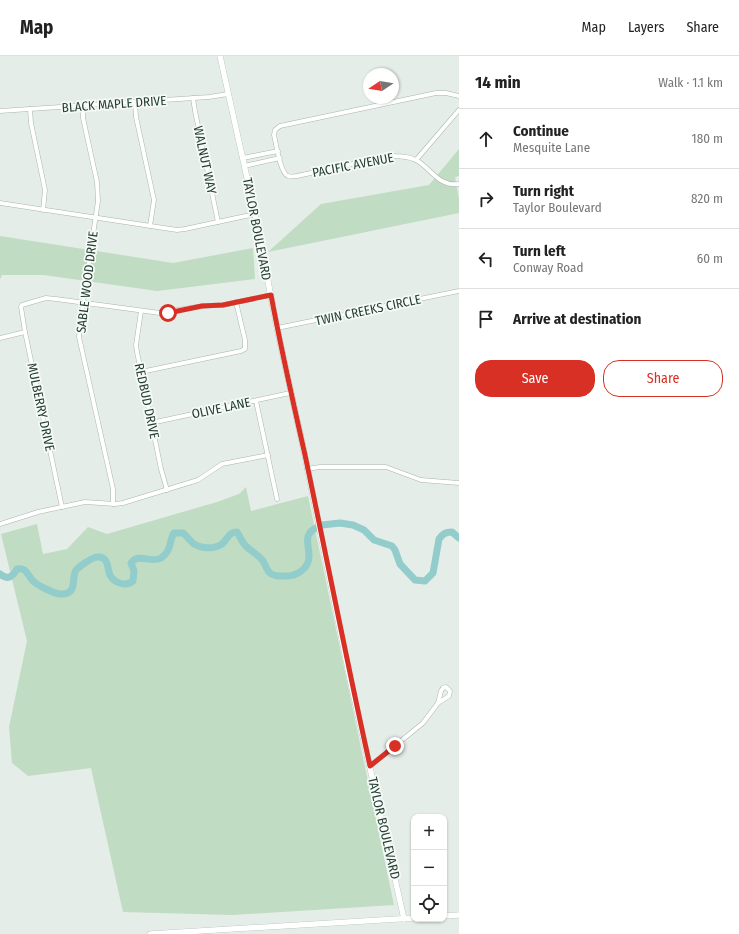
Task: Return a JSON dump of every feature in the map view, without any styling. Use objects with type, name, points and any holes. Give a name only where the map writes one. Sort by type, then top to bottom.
[{"type":"street","name":"TAYLOR BOULEVARD","points":[[220,56],[255,214],[290,393],[350,679],[404,919]]},
{"type":"street","points":[[244,166],[280,158],[274,135],[275,130],[280,126],[436,93],[446,93],[459,96]]},
{"type":"street","name":"BLACK MAPLE DRIVE","points":[[0,111],[209,97],[228,94]]},
{"type":"street","name":"WALNUT WAY","points":[[193,98],[194,111],[218,222]]},
{"type":"street","points":[[135,102],[136,117],[154,200],[150,226]]},
{"type":"street","name":"SABLE WOOD DRIVE","points":[[83,106],[83,118],[98,192],[96,218],[79,337],[113,489],[113,504]]},
{"type":"street","points":[[30,109],[30,123],[45,190],[43,210]]},
{"type":"street","points":[[416,160],[459,110]]},
{"type":"street","points":[[243,158],[278,151]]},
{"type":"street","name":"PACIFIC AVENUE","points":[[280,158],[282,170],[289,177],[390,156],[406,157],[416,160],[441,181],[447,184],[459,184]]},
{"type":"street","points":[[0,203],[177,230],[255,214]]},
{"type":"street","name":"TWIN CREEKS CIRCLE","points":[[277,328],[459,291]]},
{"type":"street","points":[[83,302],[164,313],[196,306],[223,305],[271,295]]},
{"type":"street","name":"MULBERRY DRIVE","points":[[62,507],[21,307],[25,303],[46,298],[83,302]]},
{"type":"street","points":[[140,372],[245,349],[245,340],[236,302]]},
{"type":"street","name":"REDBUD DRIVE","points":[[141,311],[136,345],[140,372],[161,469],[168,490]]},
{"type":"street","points":[[0,338],[25,332]]},
{"type":"street","name":"OLIVE LANE","points":[[151,423],[290,393]]},
{"type":"street","points":[[256,401],[277,499]]},
{"type":"street","points":[[0,524],[25,515],[85,502],[113,504],[123,503],[198,480],[222,464],[268,455]]},
{"type":"street","points":[[307,469],[386,467],[421,480],[459,483]]},
{"type":"street","points":[[370,766],[423,723],[438,703]]},
{"type":"street","points":[[447,916],[459,915]]},
{"type":"street","points":[[150,934],[411,918]]},
{"type":"green space","points":[[459,149],[459,176],[455,177],[459,199],[459,213],[268,252],[321,204],[429,185]]},
{"type":"green space","points":[[0,236],[173,263],[253,248],[255,279],[157,291],[44,275],[2,275],[0,279]]},
{"type":"green space","points":[[246,487],[251,511],[308,496],[394,905],[232,915],[123,912],[91,768],[28,776],[12,763],[9,727],[27,641],[1,534],[37,524],[43,554],[67,549],[88,527],[107,534],[217,502],[239,494]]},
{"type":"waterway","points":[[322,525],[340,523],[353,525],[364,530],[374,540],[392,546],[400,564],[415,580],[425,581],[433,573],[439,539],[444,534],[450,532],[459,538]]},
{"type":"waterway","points":[[0,574],[5,577],[10,577],[17,569],[23,569],[38,585],[54,593],[65,594],[73,587],[76,570],[81,565],[92,559],[101,557],[106,560],[112,578],[117,582],[127,584],[133,581],[134,571],[131,563],[138,558],[153,560],[161,558],[169,549],[174,533],[183,533],[194,544],[208,548],[219,546],[230,534],[237,532],[242,542],[259,556],[270,573],[276,576],[289,576],[297,574],[307,565],[309,556],[308,536],[318,527]]},
{"type":"route","points":[[168,313],[202,306],[223,305],[271,295],[350,679],[370,766],[395,746]]}]
